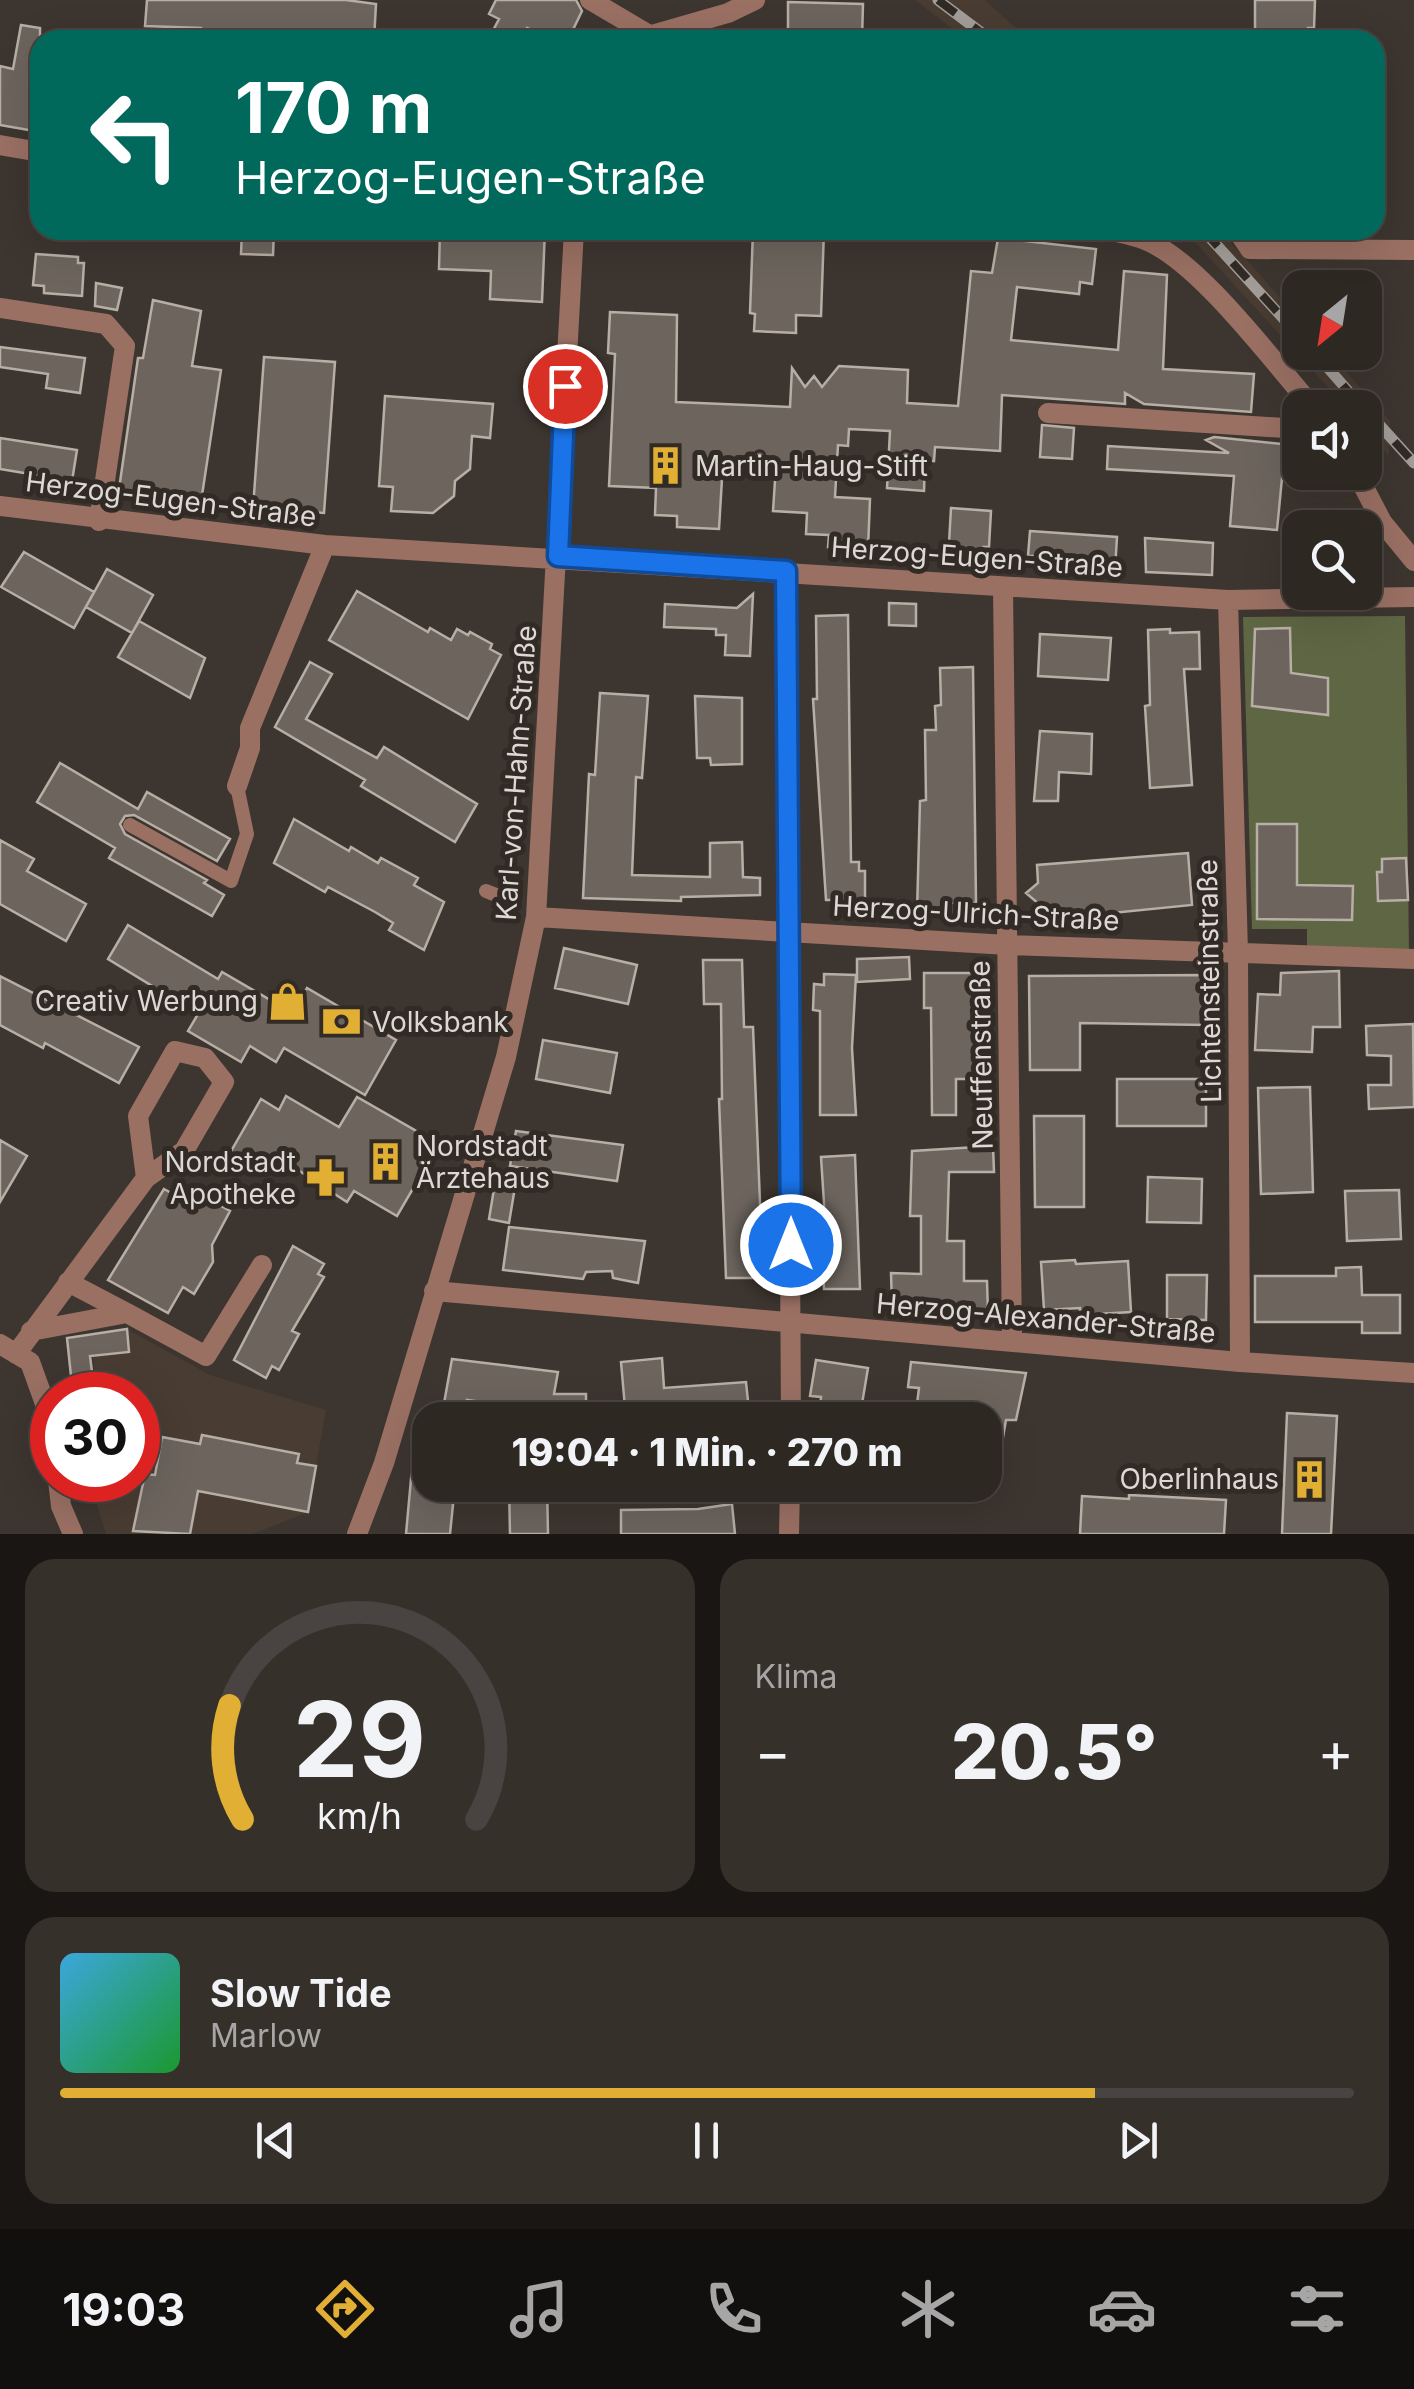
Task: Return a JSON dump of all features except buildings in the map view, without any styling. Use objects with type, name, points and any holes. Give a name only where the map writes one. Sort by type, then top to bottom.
[{"type":"street","points":[[590,0],[631,30]]},
{"type":"street","points":[[666,30],[728,13],[754,0]]},
{"type":"street","points":[[0,144],[30,150]]},
{"type":"street","name":"Karl-von-Hahn-Straße","points":[[356,1534],[384,1462],[506,1057],[536,917],[574,240]]},
{"type":"street","points":[[1147,240],[1217,298],[1298,390]]},
{"type":"street","points":[[1244,240],[1250,249],[1414,250]]},
{"type":"street","points":[[0,308],[106,324],[125,346],[98,521]]},
{"type":"street","points":[[1048,413],[1282,428]]},
{"type":"street","points":[[1365,490],[1382,522],[1414,561]]},
{"type":"street","name":"Herzog-Eugen-Straße","points":[[0,506],[98,521],[325,545],[558,556],[1228,600],[1414,596]]},
{"type":"street","points":[[237,786],[250,748],[250,728],[325,545]]},
{"type":"street","points":[[786,571],[791,1402]]},
{"type":"street","name":"Neuffenstraße","points":[[1003,588],[1012,1342]]},
{"type":"street","name":"Lichtensteinstraße","points":[[1228,600],[1238,952],[1240,1362]]},
{"type":"street","name":"Herzog-Ulrich-Straße","points":[[536,917],[1008,945],[1414,960]]},
{"type":"street","points":[[34,1372],[30,1362],[8,1349],[31,1331],[146,1178],[184,1151],[224,1082],[206,1058],[175,1051],[138,1116],[146,1178]]},
{"type":"street","points":[[68,1282],[206,1356],[262,1265]]},
{"type":"street","name":"Herzog-Alexander-Straße","points":[[434,1291],[1240,1362],[1414,1373]]},
{"type":"street","points":[[31,1331],[127,1314]]},
{"type":"street","points":[[61,1502],[73,1534]]},
{"type":"street","points":[[790,1502],[790,1534]]},
{"type":"lane","points":[[130,824],[231,882],[247,834],[237,786]]},
{"type":"shaded area","points":[[915,0],[985,0],[1018,30],[954,30]]},
{"type":"shaded area","points":[[1193,240],[1228,240],[1282,300],[1282,337]]},
{"type":"shaded area","points":[[1312,370],[1344,370],[1362,390],[1330,390]]},
{"type":"shaded area","points":[[1382,412],[1390,421],[1389,456],[1382,448]]},
{"type":"shaded area","points":[[127,1329],[210,1375],[326,1410],[308,1512],[253,1534],[106,1534],[96,1502],[160,1502],[160,1372],[94,1372],[93,1356],[129,1352]]},
{"type":"green space","points":[[1405,616],[1409,953],[1307,951],[1307,929],[1252,929],[1243,617]]},
{"type":"railway","points":[[938,0],[978,30]]},
{"type":"railway","points":[[1212,240],[1282,317]]},
{"type":"railway","points":[[1330,370],[1347,390]]},
{"type":"railway","points":[[1382,428],[1414,463]]},
{"type":"place","name":"Martin-Haug-Stift","points":[[665,466]]},
{"type":"place","name":"Creativ Werbung","points":[[288,1001]]},
{"type":"place","name":"Volksbank","points":[[342,1022]]},
{"type":"place","name":"Nordstadt Ärztehaus","points":[[386,1162]]},
{"type":"place","name":"Nordstadt Apotheke","points":[[326,1178]]},
{"type":"place","name":"Oberlinhaus","points":[[1309,1479]]},
{"type":"route","points":[[565,386],[558,556],[786,571],[791,1245]]}]
